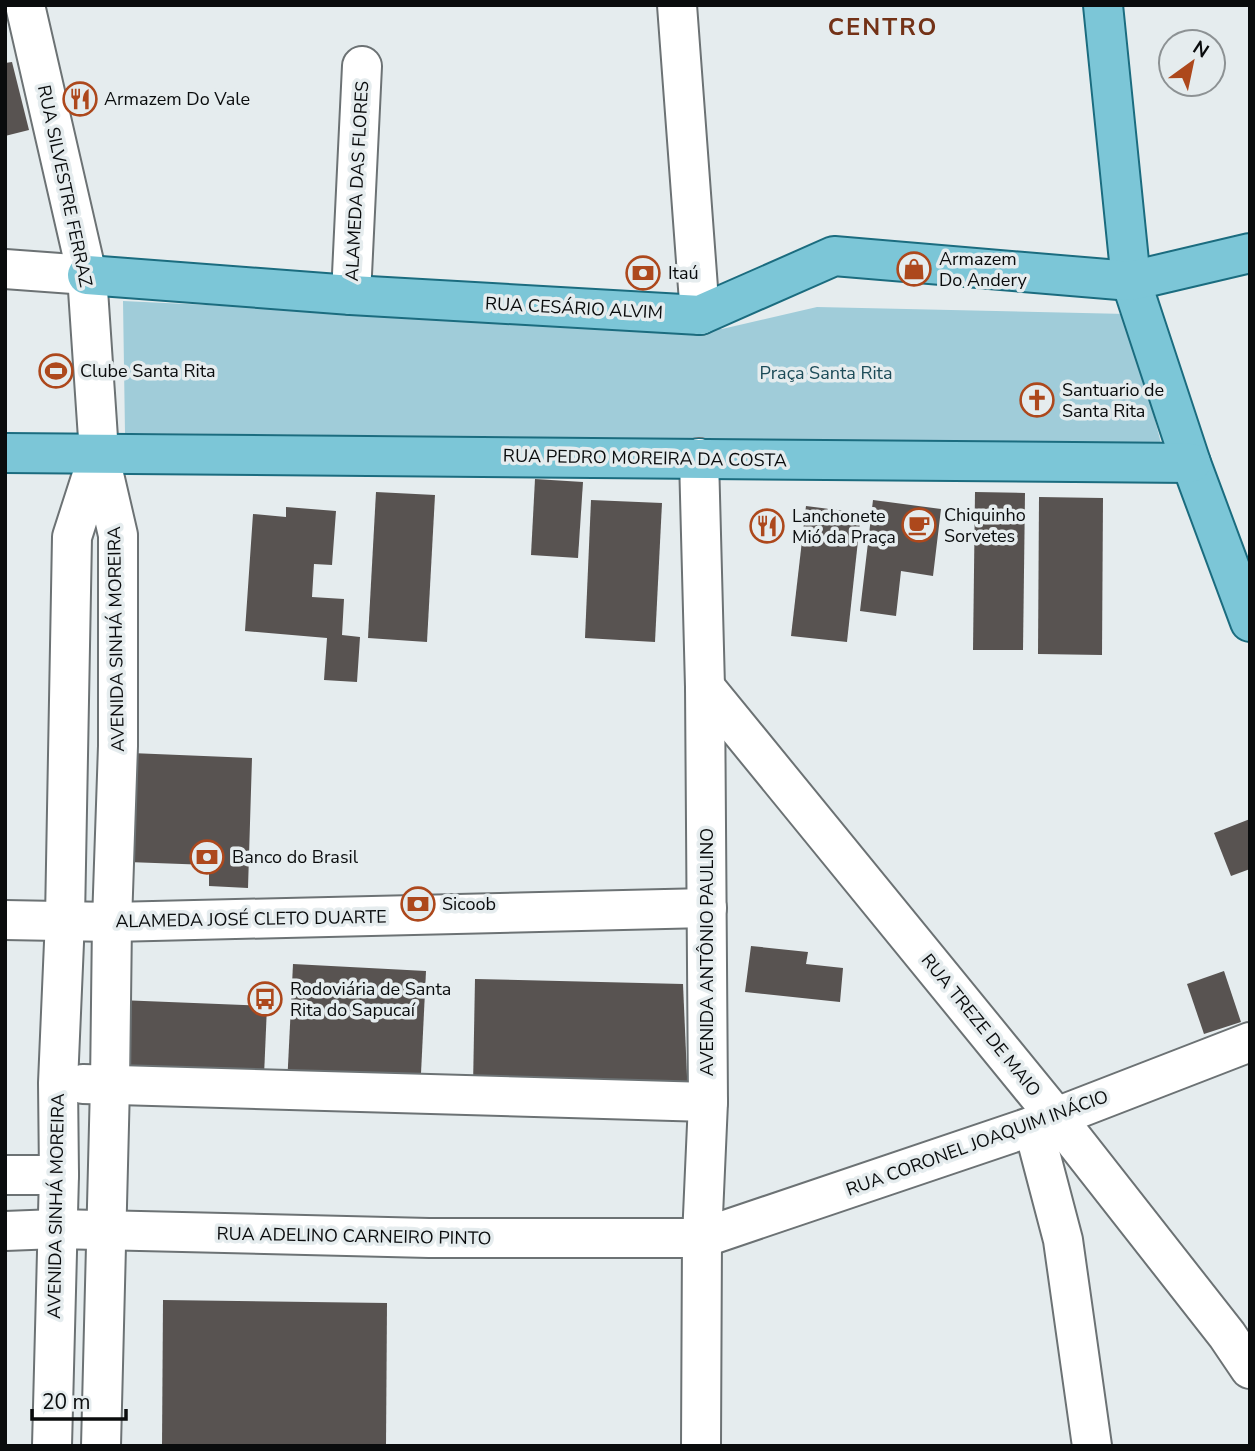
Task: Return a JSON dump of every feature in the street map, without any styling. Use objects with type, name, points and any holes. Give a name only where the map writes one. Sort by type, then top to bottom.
[{"type":"main road","points":[[1103,5],[1131,281],[1191,463],[1250,622]]},
{"type":"main road","name":"RUA CESÁRIO ALVIM","points":[[87,275],[351,295],[700,315],[834,256],[1131,281],[1250,253]]},
{"type":"main road","name":"RUA PEDRO MOREIRA DA COSTA","points":[[5,453],[1191,463]]},
{"type":"street","name":"RUA SILVESTRE FERRAZ","points":[[24,5],[87,275],[99,453]]},
{"type":"street","points":[[677,5],[700,315]]},
{"type":"street","name":"ALAMEDA DAS FLORES","points":[[351,295],[362,66]]},
{"type":"street","name":"RUA CESÁRIO ALVIM","points":[[5,269],[87,275]]},
{"type":"street","name":"AVENIDA SINHÁ MOREIRA","points":[[52,1446],[72,537],[99,453]]},
{"type":"street","name":"AVENIDA SINHÁ MOREIRA","points":[[99,453],[118,535],[118,747],[111,922],[110,1085],[101,1446]]},
{"type":"street","name":"AVENIDA ANTÔNIO PAULINO","points":[[699,458],[705,687],[708,1102],[702,1238],[701,1446]]},
{"type":"street","name":"RUA TREZE DE MAIO","points":[[705,687],[1045,1121],[1227,1335],[1250,1369]]},
{"type":"street","name":"ALAMEDA JOSÉ CLETO DUARTE","points":[[5,920],[65,919],[111,922],[707,908]]},
{"type":"street","name":"RUA CORONEL JOAQUIM INÁCIO","points":[[702,1238],[1045,1121],[1250,1042]]},
{"type":"street","points":[[58,1083],[708,1102]]},
{"type":"street","points":[[1045,1121],[1093,1446]]},
{"type":"street","points":[[5,1175],[59,1175]]},
{"type":"street","name":"RUA ADELINO CARNEIRO PINTO","points":[[5,1231],[56,1229],[429,1238],[702,1238]]},
{"type":"green space","name":"Praça Santa Rita","points":[[123,301],[722,329],[817,307],[1127,314],[1161,443],[125,433]]},
{"type":"building","points":[[12,62],[29,130],[5,136],[5,63]]},
{"type":"building","points":[[535,479],[583,482],[578,558],[531,555]]},
{"type":"building","points":[[376,492],[435,495],[427,642],[368,638]]},
{"type":"building","points":[[975,492],[1025,493],[1023,650],[973,650]]},
{"type":"building","points":[[1039,497],[1103,498],[1102,655],[1038,654]]},
{"type":"building","points":[[591,500],[662,503],[655,642],[585,638]]},
{"type":"building","points":[[873,500],[941,509],[933,576],[901,571],[896,616],[860,611]]},
{"type":"building","points":[[806,506],[861,513],[847,642],[791,636]]},
{"type":"building","points":[[286,507],[336,511],[332,565],[314,564],[312,597],[344,599],[342,635],[360,637],[357,682],[324,680],[327,638],[245,631],[253,514],[286,517]]},
{"type":"building","points":[[131,753],[252,758],[248,888],[209,886],[209,865],[128,862]]},
{"type":"building","points":[[1250,819],[1250,869],[1231,876],[1214,833]]},
{"type":"building","points":[[751,946],[808,952],[806,964],[843,968],[840,1002],[745,992]]},
{"type":"building","points":[[293,964],[426,971],[420,1094],[287,1086]]},
{"type":"building","points":[[1224,971],[1241,1022],[1204,1034],[1187,984]]},
{"type":"building","points":[[475,979],[683,984],[688,1099],[473,1087]]},
{"type":"building","points":[[119,1000],[267,1006],[264,1076],[117,1070]]},
{"type":"building","points":[[163,1300],[387,1303],[386,1446],[162,1446]]},
{"type":"place","name":"Armazem Do Vale","points":[[80,99]]},
{"type":"place","name":"Armazem Do Andery","points":[[914,269]]},
{"type":"place","name":"Itaú","points":[[643,273]]},
{"type":"place","name":"Clube Santa Rita","points":[[56,371]]},
{"type":"place","name":"Santuario de Santa Rita","points":[[1037,400]]},
{"type":"place","name":"Chiquinho Sorvetes","points":[[919,525]]},
{"type":"place","name":"Lanchonete Mió da Praça","points":[[767,526]]},
{"type":"place","name":"Banco do Brasil","points":[[207,857]]},
{"type":"place","name":"Sicoob","points":[[418,904]]},
{"type":"place","name":"Rodoviária de Santa Rita do Sapucaí","points":[[265,999]]},
{"type":"district","name":"CENTRO","points":[[883,27]]}]
